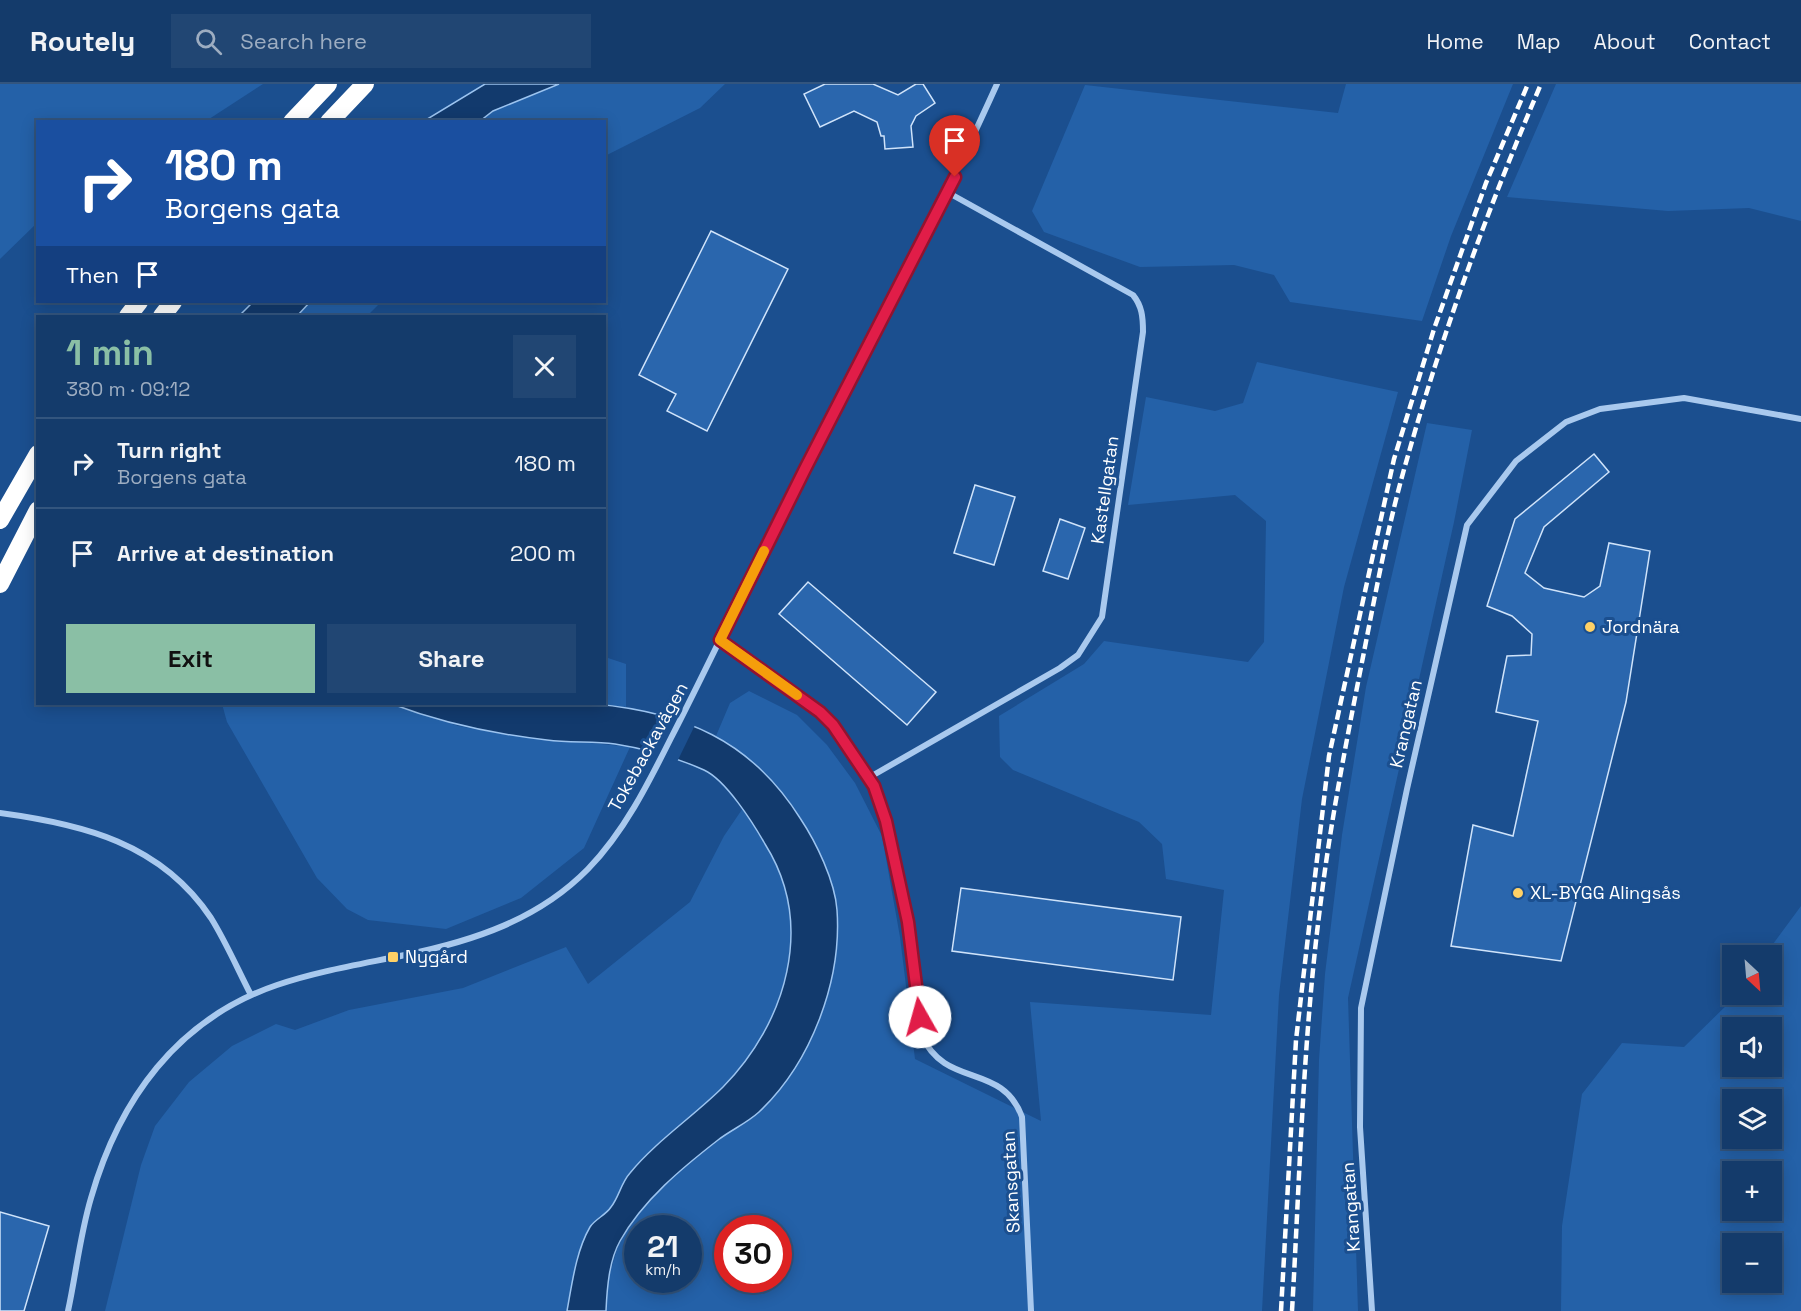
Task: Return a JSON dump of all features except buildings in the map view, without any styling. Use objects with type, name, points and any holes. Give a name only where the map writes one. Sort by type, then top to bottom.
[{"type":"highway","points":[[294,120],[328,84]]},
{"type":"highway","points":[[332,120],[365,84]]},
{"type":"highway","points":[[129,315],[138,303]]},
{"type":"highway","points":[[163,315],[172,303]]},
{"type":"highway","points":[[0,520],[36,457]]},
{"type":"highway","points":[[0,584],[36,514]]},
{"type":"street","name":"Tokebackavägen","points":[[68,1311],[90,1202],[115,1130],[149,1075],[195,1030],[221,1011],[251,995],[298,978],[445,947],[520,919],[555,897],[589,868],[622,826],[645,790],[699,684],[805,469],[947,192],[997,84]]},
{"type":"street","name":"Kastellgatan","points":[[870,777],[1037,683],[1078,655],[1091,638],[1102,617],[1143,332],[1143,316],[1139,302],[1133,295],[947,192]]},
{"type":"street","name":"Krangatan","points":[[1372,1311],[1360,1127],[1361,1008],[1407,789],[1467,525],[1516,461],[1566,422],[1600,409],[1684,398],[1801,418]]},
{"type":"street","name":"Skansgatan","points":[[720,640],[820,712],[833,725],[870,777],[886,821],[908,922],[922,1036],[929,1050],[943,1064],[1005,1090],[1014,1099],[1022,1117],[1031,1311]]},
{"type":"street","points":[[0,813],[53,820],[89,829],[118,841],[157,863],[187,890],[211,918],[251,995]]},
{"type":"shaded area","points":[[0,84],[263,84],[208,120],[36,120],[36,224],[0,259]]},
{"type":"shaded area","points":[[485,84],[559,84],[493,111],[481,120],[426,120]]},
{"type":"shaded area","points":[[559,84],[725,84],[700,108],[606,155],[606,120],[482,120],[493,111]]},
{"type":"shaded area","points":[[1346,84],[1513,84],[1451,236],[1422,321],[1290,302],[1274,275],[1234,265],[1140,267],[1044,232],[1032,211],[1085,85],[1338,113]]},
{"type":"shaded area","points":[[1556,84],[1801,84],[1801,221],[1749,208],[1668,211],[1507,197]]},
{"type":"shaded area","points":[[252,303],[309,303],[298,315],[240,315]]},
{"type":"shaded area","points":[[309,303],[380,303],[368,315],[298,315]]},
{"type":"shaded area","points":[[1257,362],[1398,392],[1344,587],[1302,799],[1279,995],[1262,1311],[606,1311],[607,1284],[619,1242],[624,1235],[624,1293],[702,1293],[702,1215],[639,1215],[670,1179],[719,1139],[758,1113],[799,1061],[821,1015],[831,975],[823,862],[788,799],[755,764],[716,736],[730,703],[749,691],[797,715],[827,745],[855,783],[882,836],[900,937],[915,1059],[1041,1121],[1030,1002],[1211,1015],[1224,890],[1166,879],[1162,844],[1139,822],[1013,770],[1000,757],[999,716],[1084,664],[1104,641],[1248,662],[1264,642],[1266,521],[1235,495],[1128,505],[1146,397],[1215,411],[1243,403]]},
{"type":"shaded area","points":[[1427,423],[1472,430],[1454,522],[1348,998],[1358,1311],[1313,1311],[1319,1060],[1325,974],[1342,835],[1366,687]]},
{"type":"shaded area","points":[[606,657],[626,664],[626,707],[605,705]]},
{"type":"shaded area","points":[[222,705],[395,705],[458,726],[502,734],[630,747],[584,848],[521,898],[446,929],[368,920],[347,909],[317,878],[227,722]]},
{"type":"shaded area","points":[[395,705],[603,705],[657,714],[686,723],[737,750],[760,768],[781,791],[812,838],[833,887],[837,910],[834,965],[828,992],[808,1045],[794,1070],[759,1112],[691,1162],[664,1186],[638,1215],[624,1215],[624,1234],[613,1257],[606,1311],[567,1311],[575,1268],[585,1236],[592,1224],[611,1207],[627,1177],[640,1162],[723,1087],[745,1062],[763,1033],[777,1003],[787,972],[791,940],[789,907],[780,875],[754,825],[730,792],[704,770],[672,757],[638,748],[607,743],[556,741],[507,735],[449,722]]},
{"type":"shaded area","points":[[743,808],[773,855],[785,885],[792,921],[788,967],[773,1018],[752,1053],[723,1087],[629,1173],[611,1208],[591,1226],[578,1259],[567,1311],[105,1311],[141,1165],[155,1126],[189,1082],[232,1046],[276,1024],[295,1030],[349,1010],[463,988],[566,947],[588,984],[690,902],[724,836]]},
{"type":"shaded area","points":[[1801,906],[1801,1311],[1561,1311],[1562,1226],[1582,1094],[1622,1043],[1684,1047],[1727,1005],[1782,1005],[1782,945],[1772,945]]},
{"type":"pier","points":[[672,714],[696,723],[677,762],[652,754]]},
{"type":"railway","points":[[1281,1311],[1296,1040],[1329,756],[1394,459],[1434,329],[1486,183],[1528,84]]},
{"type":"railway","points":[[1292,1311],[1306,1054],[1315,951],[1334,809],[1378,582],[1400,483],[1436,364],[1485,223],[1541,84]]},
{"type":"slow traffic","points":[[764,551],[720,640],[797,695]]},
{"type":"place","name":"Jordnära","points":[[1590,627]]},
{"type":"place","name":"XL-BYGG Alingsås","points":[[1518,893]]},
{"type":"place","name":"Nygård","points":[[393,957]]},
{"type":"route","points":[[920,1017],[908,922],[886,821],[870,777],[833,725],[820,712],[720,640],[955,177]]}]
